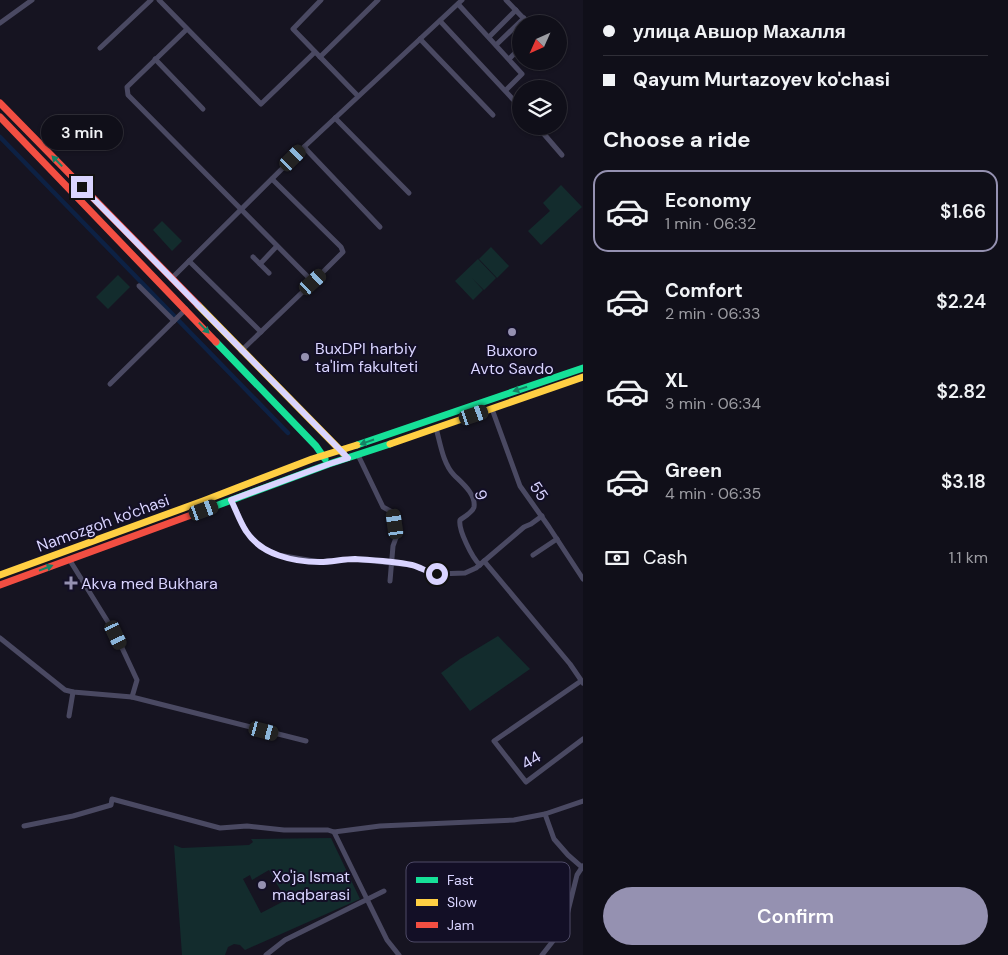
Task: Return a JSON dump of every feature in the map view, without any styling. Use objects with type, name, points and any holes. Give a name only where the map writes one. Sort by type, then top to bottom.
[{"type":"main road","points":[[0,103],[348,458]]},
{"type":"main road","points":[[0,117],[316,446],[329,464]]},
{"type":"main road","points":[[158,280],[168,276]]},
{"type":"main road","name":"Namozgoh ko'chasi","points":[[0,575],[323,456],[583,368]]},
{"type":"main road","name":"Namozgoh ko'chasi","points":[[0,585],[329,464],[358,456],[583,377]]},
{"type":"main road","points":[[72,558],[76,547]]},
{"type":"street","points":[[0,23],[32,0]]},
{"type":"street","points":[[100,48],[151,0]]},
{"type":"street","points":[[158,0],[261,104],[315,52]]},
{"type":"street","points":[[321,0],[293,29],[358,96]]},
{"type":"street","points":[[320,57],[378,0]]},
{"type":"street","points":[[506,0],[521,15]]},
{"type":"street","points":[[168,276],[189,260],[304,147],[460,2],[488,37],[522,74],[506,90]]},
{"type":"street","points":[[488,37],[516,10]]},
{"type":"street","points":[[440,21],[512,97]]},
{"type":"street","points":[[187,29],[127,87],[128,95],[313,282]]},
{"type":"street","points":[[496,45],[512,30]]},
{"type":"street","points":[[420,39],[492,116]]},
{"type":"street","points":[[155,59],[203,109]]},
{"type":"street","points":[[335,118],[409,193]]},
{"type":"street","points":[[545,135],[562,155]]},
{"type":"street","points":[[304,147],[380,227]]},
{"type":"street","points":[[241,350],[343,252],[341,247],[272,179]]},
{"type":"street","points":[[260,264],[277,246]]},
{"type":"street","points":[[253,257],[269,273]]},
{"type":"street","points":[[189,260],[261,332]]},
{"type":"street","points":[[139,286],[176,319]]},
{"type":"street","points":[[110,384],[186,309]]},
{"type":"street","name":"55","points":[[492,409],[514,474],[527,497],[542,516],[583,579]]},
{"type":"street","name":"9","points":[[436,428],[450,468],[468,490],[474,506],[473,510],[460,520],[459,524],[468,546],[570,664],[582,682],[494,741],[500,749]]},
{"type":"street","points":[[358,456],[383,508],[394,513],[397,535],[393,546],[390,582]]},
{"type":"street","points":[[231,500],[246,531],[260,547],[278,555],[320,562],[354,559],[411,565],[437,574],[466,573],[482,563],[524,527],[532,524],[542,516]]},
{"type":"street","points":[[533,555],[557,540]]},
{"type":"street","points":[[72,558],[116,635],[137,680],[132,697]]},
{"type":"street","points":[[0,638],[65,690],[132,697],[306,741]]},
{"type":"street","points":[[69,716],[73,692]]},
{"type":"street","name":"44","points":[[500,749],[526,782],[583,740]]},
{"type":"street","points":[[24,826],[73,816],[111,805],[112,799],[220,828],[247,826],[284,830],[328,830],[334,832],[380,826],[514,820],[545,814],[583,801]]},
{"type":"street","points":[[545,814],[554,838],[568,855],[583,867],[577,875],[570,903]]},
{"type":"street","points":[[334,832],[387,940],[399,955]]},
{"type":"street","points":[[266,955],[285,940],[384,891]]},
{"type":"street","points":[[542,955],[552,942]]},
{"type":"green space","points":[[561,185],[582,207],[541,245],[528,231],[550,211],[543,203]]},
{"type":"green space","points":[[162,221],[182,241],[172,251],[153,230]]},
{"type":"green space","points":[[491,247],[509,266],[497,278],[479,259]]},
{"type":"green space","points":[[478,259],[496,278],[484,290],[472,278],[483,290],[473,300],[455,281]]},
{"type":"green space","points":[[118,275],[130,287],[108,309],[96,297]]},
{"type":"green space","points":[[498,636],[530,669],[470,711],[441,673]]},
{"type":"green space","points":[[331,838],[360,899],[245,950],[240,945],[234,944],[228,947],[225,955],[182,955],[174,845],[182,848],[249,845],[253,842],[251,839]],"holes":[[[269,870],[286,900],[261,913],[243,879],[250,875],[252,880]]]},
{"type":"waterway","points":[[0,137],[288,433]]},
{"type":"traffic: fast","points":[[216,342],[316,446],[325,459]]},
{"type":"traffic: fast","points":[[357,445],[583,368]]},
{"type":"traffic: fast","points":[[194,514],[329,464],[390,444]]},
{"type":"traffic: slow","points":[[198,305],[343,453]]},
{"type":"traffic: slow","points":[[390,444],[583,377]]},
{"type":"traffic: slow","points":[[0,575],[312,459],[357,445]]},
{"type":"traffic: jam","points":[[0,103],[198,305]]},
{"type":"traffic: jam","points":[[0,117],[216,342]]},
{"type":"traffic: jam","points":[[0,585],[194,514]]},
{"type":"place","name":"Buxoro Avto Savdo","points":[[512,332]]},
{"type":"place","name":"BuxDPI harbiy ta'lim fakulteti","points":[[305,357]]},
{"type":"place","name":"Akva med Bukhara","points":[[71,583]]},
{"type":"place","name":"Xo'ja Ismat maqbarasi","points":[[262,885]]},
{"type":"route","points":[[82,187],[229,339],[348,458],[231,500],[246,531],[260,547],[278,555],[292,558],[320,562],[354,559],[411,565],[429,573],[437,574]]}]
